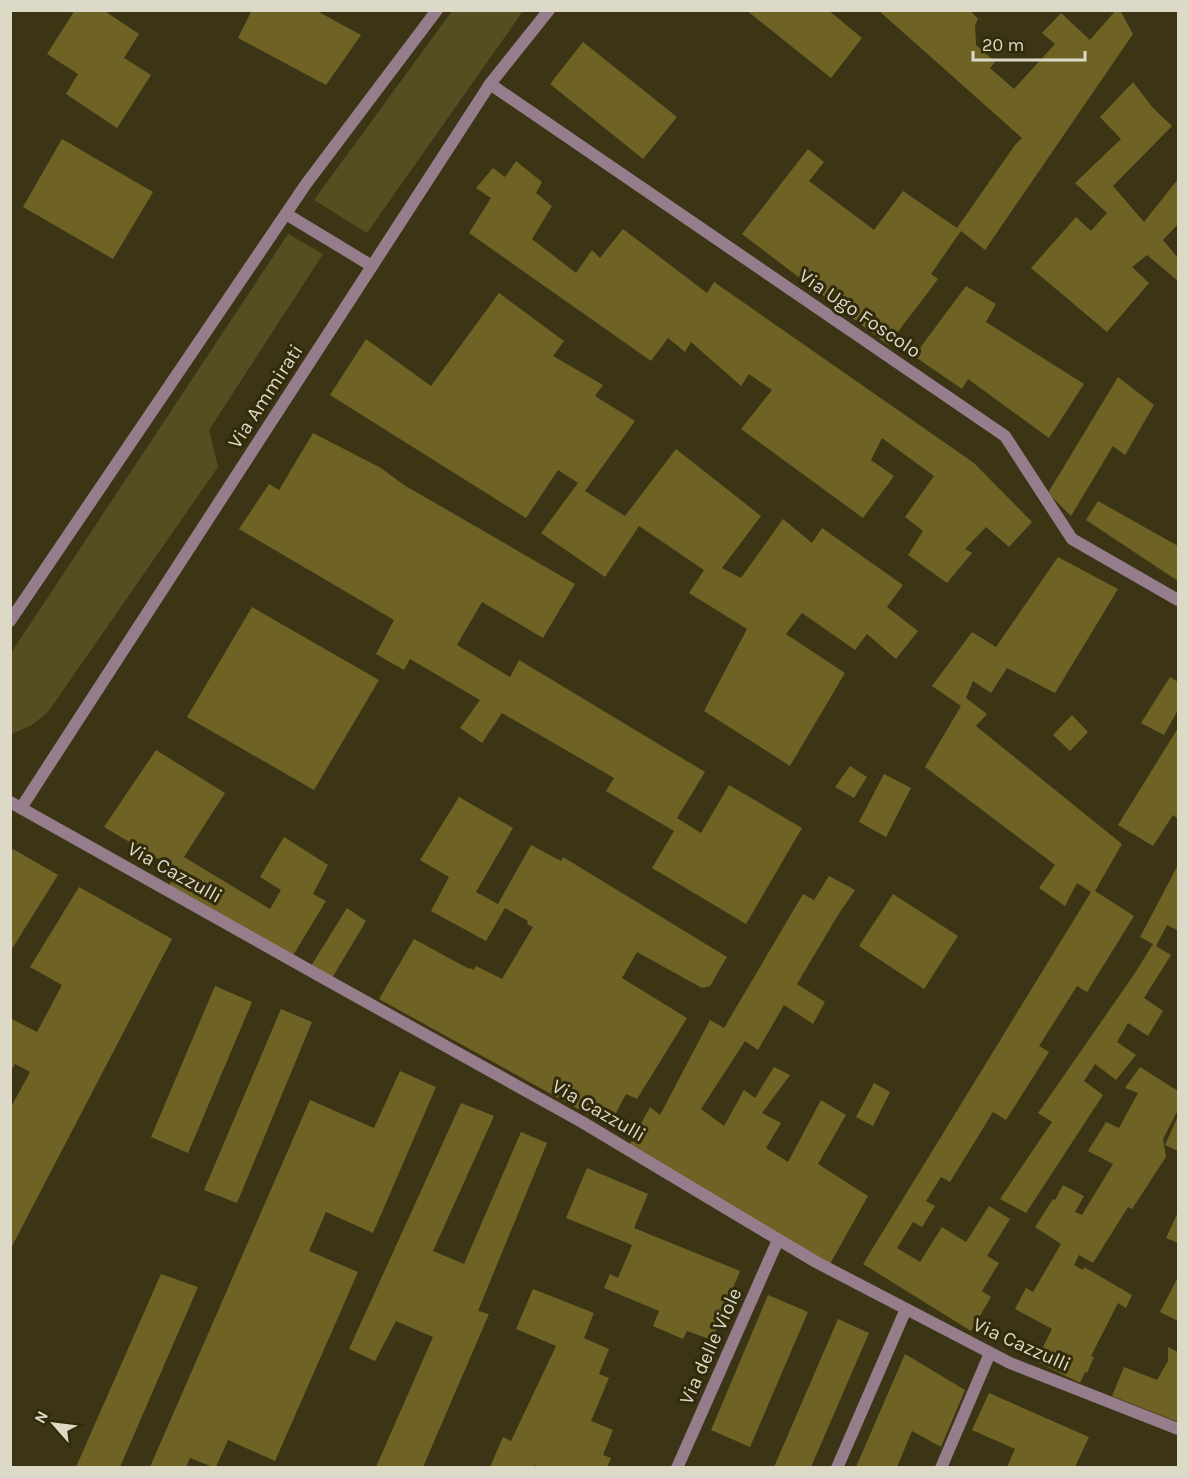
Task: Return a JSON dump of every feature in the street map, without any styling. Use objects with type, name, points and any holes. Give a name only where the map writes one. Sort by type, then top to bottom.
[{"type":"street","points":[[10,621],[306,184],[437,10]]},
{"type":"street","name":"Via Ammirati","points":[[16,805],[490,84],[549,10]]},
{"type":"street","name":"Via Ugo Foscolo","points":[[490,84],[1005,436],[1072,539],[1179,600]]},
{"type":"street","points":[[286,214],[372,266]]},
{"type":"street","name":"Via Cazzulli","points":[[16,805],[582,1122],[816,1262],[1010,1363],[1179,1429]]},
{"type":"street","name":"Via delle Viole","points":[[677,1467],[778,1240]]},
{"type":"street","points":[[837,1467],[906,1309]]},
{"type":"street","points":[[941,1467],[990,1353]]},
{"type":"shaded area","points":[[452,11],[523,11],[367,233],[314,200]]},
{"type":"shaded area","points":[[288,234],[323,254],[209,430],[218,467],[48,712],[32,725],[11,734],[11,653]]},
{"type":"building","points":[[75,10],[103,10],[139,34],[124,58],[151,75],[117,128],[66,94],[78,74],[47,54]]},
{"type":"building","points":[[252,10],[315,10],[361,35],[326,85],[238,38]]},
{"type":"building","points":[[746,10],[828,10],[862,38],[831,78]]},
{"type":"building","points":[[878,10],[970,10],[978,19],[975,25],[976,45],[995,62],[990,68],[1014,89],[1055,44],[1042,33],[1061,13],[1090,40],[1116,10],[1120,10],[1133,34],[985,250],[961,231],[931,274],[938,279],[888,345],[742,234],[808,149],[824,162],[809,181],[874,230],[903,191],[957,228],[1022,138]]},
{"type":"building","points":[[583,42],[677,117],[643,159],[550,84]]},
{"type":"building","points":[[1133,82],[1153,108],[1172,126],[1113,186],[1144,222],[1178,179],[1178,224],[1163,240],[1178,258],[1178,281],[1147,255],[1132,267],[1149,283],[1107,332],[1031,268],[1076,217],[1091,231],[1107,213],[1075,183],[1121,139],[1100,117]]},
{"type":"building","points":[[62,139],[153,192],[113,259],[23,207]]},
{"type":"building","points":[[516,161],[542,182],[536,193],[552,206],[532,239],[576,273],[592,250],[600,258],[623,229],[707,293],[714,282],[974,463],[1032,522],[1009,547],[986,527],[965,549],[972,553],[947,583],[908,555],[923,531],[905,517],[934,476],[882,438],[871,460],[894,476],[863,518],[741,429],[772,390],[749,374],[741,386],[691,342],[685,352],[668,338],[651,361],[469,233],[491,198],[476,188],[493,168],[505,177]]},
{"type":"building","points":[[966,286],[996,304],[986,322],[1084,384],[1049,438],[968,379],[962,389],[914,356]]},
{"type":"building","points":[[499,293],[564,341],[553,356],[603,385],[595,396],[635,421],[585,491],[625,516],[676,449],[761,516],[722,568],[741,578],[783,519],[812,543],[822,528],[903,585],[887,607],[918,631],[896,659],[867,634],[855,650],[802,613],[786,634],[845,673],[790,766],[704,711],[747,629],[689,593],[704,570],[639,526],[605,577],[541,533],[578,483],[558,470],[526,518],[330,395],[366,339],[431,386]]},
{"type":"building","points":[[1118,377],[1154,405],[1125,455],[1113,446],[1071,516],[1048,493]]},
{"type":"building","points":[[313,433],[381,468],[404,485],[575,584],[543,638],[482,602],[457,645],[510,677],[519,660],[705,772],[677,818],[701,833],[729,785],[802,828],[746,924],[652,868],[674,831],[606,791],[614,778],[502,713],[482,743],[460,728],[480,700],[410,659],[404,670],[376,654],[394,620],[239,529],[269,484],[279,490]]},
{"type":"building","points":[[1098,501],[1178,546],[1178,581],[1086,520]]},
{"type":"building","points":[[1058,557],[1118,589],[1055,693],[1007,668],[991,693],[973,681],[966,698],[987,714],[976,726],[1122,844],[1095,891],[1134,916],[1087,992],[1077,986],[1039,1046],[1049,1052],[1006,1120],[993,1112],[950,1182],[941,1177],[926,1201],[935,1206],[922,1227],[913,1222],[897,1248],[920,1262],[942,1227],[966,1242],[989,1206],[1010,1219],[987,1256],[999,1263],[982,1291],[991,1297],[971,1331],[863,1264],[1091,892],[1077,883],[1065,906],[1039,888],[1055,865],[925,767],[961,706],[932,686],[972,632],[996,647]]},
{"type":"building","points":[[252,607],[379,680],[314,790],[187,717]]},
{"type":"building","points":[[1170,677],[1178,682],[1178,710],[1164,735],[1141,723]]},
{"type":"building","points":[[1072,715],[1088,732],[1070,751],[1053,735]]},
{"type":"building","points":[[1178,728],[1178,819],[1173,815],[1153,846],[1118,825]]},
{"type":"building","points":[[156,750],[225,793],[184,857],[270,909],[281,890],[260,877],[284,837],[328,865],[313,894],[326,901],[292,957],[168,888],[177,870],[104,827]]},
{"type":"building","points":[[850,766],[867,777],[854,798],[835,787]]},
{"type":"building","points":[[884,774],[911,788],[886,837],[859,822]]},
{"type":"building","points":[[459,797],[513,828],[476,892],[498,904],[531,845],[561,861],[563,857],[727,957],[710,986],[702,988],[637,952],[622,978],[687,1018],[637,1099],[626,1094],[609,1126],[379,999],[414,939],[469,969],[474,970],[476,966],[502,979],[533,927],[527,924],[528,921],[505,908],[486,941],[431,911],[449,877],[420,860]]},
{"type":"building","points":[[13,849],[58,875],[10,952],[10,853]]},
{"type":"building","points":[[1178,865],[1178,928],[1177,930],[1167,925],[1156,946],[1171,955],[1144,998],[1163,1011],[1148,1036],[1128,1023],[1117,1042],[1136,1055],[1116,1080],[1095,1064],[1084,1081],[1103,1095],[1026,1213],[1000,1199],[1052,1122],[1038,1113],[1153,944],[1140,937]]},
{"type":"building","points":[[829,876],[855,890],[797,984],[825,1002],[813,1024],[784,1005],[758,1050],[745,1041],[701,1109],[724,1126],[744,1090],[755,1098],[774,1067],[790,1075],[762,1113],[781,1123],[766,1148],[788,1162],[821,1100],[846,1115],[818,1164],[868,1196],[830,1264],[628,1148],[650,1107],[660,1115],[710,1020],[724,1028],[803,894],[814,900]]},
{"type":"building","points":[[79,887],[172,939],[10,1250],[10,1109],[30,1072],[15,1064],[10,1073],[10,1018],[37,1032],[62,985],[30,967]]},
{"type":"building","points":[[893,894],[958,936],[924,989],[859,946]]},
{"type":"building","points":[[347,908],[366,921],[332,978],[311,966]]},
{"type":"building","points":[[215,986],[252,1002],[188,1153],[151,1137]]},
{"type":"building","points":[[281,1009],[312,1022],[237,1203],[204,1190]]},
{"type":"building","points":[[1140,1067],[1178,1091],[1178,1110],[1163,1139],[1166,1157],[1132,1209],[1128,1207],[1093,1263],[1079,1255],[1074,1265],[1083,1270],[1084,1267],[1132,1295],[1126,1308],[1118,1303],[1091,1356],[1094,1357],[1087,1373],[1085,1372],[1080,1383],[1036,1361],[1052,1329],[1015,1309],[1026,1288],[1033,1292],[1061,1244],[1035,1227],[1053,1199],[1055,1200],[1063,1185],[1084,1196],[1075,1212],[1082,1215],[1113,1164],[1088,1151],[1106,1122],[1119,1128],[1138,1093],[1125,1088]]},
{"type":"building","points":[[400,1071],[436,1087],[373,1233],[326,1212],[309,1251],[358,1272],[275,1461],[228,1440],[216,1467],[190,1458],[186,1467],[150,1467],[310,1100],[374,1128]]},
{"type":"building","points":[[874,1083],[890,1092],[873,1126],[856,1117]]},
{"type":"building","points":[[461,1103],[494,1116],[433,1251],[464,1264],[521,1132],[547,1143],[478,1311],[489,1314],[423,1467],[376,1467],[433,1337],[396,1321],[375,1361],[349,1349]]},
{"type":"building","points":[[1178,1116],[1178,1151],[1165,1145]]},
{"type":"building","points":[[587,1168],[648,1194],[634,1228],[740,1271],[712,1340],[687,1331],[683,1339],[653,1326],[659,1311],[604,1288],[610,1274],[618,1278],[632,1245],[566,1218]]},
{"type":"building","points":[[1178,1212],[1178,1243],[1166,1238]]},
{"type":"building","points":[[161,1274],[198,1287],[120,1467],[76,1467]]},
{"type":"building","points":[[1178,1277],[1178,1321],[1160,1312]]},
{"type":"building","points":[[533,1289],[594,1313],[584,1338],[609,1349],[599,1374],[609,1378],[591,1421],[613,1430],[603,1455],[611,1458],[607,1467],[541,1467],[534,1465],[533,1467],[490,1467],[503,1437],[511,1441],[556,1346],[516,1329]]},
{"type":"building","points":[[768,1295],[808,1312],[750,1447],[711,1430]]},
{"type":"building","points":[[838,1319],[869,1333],[811,1467],[774,1467]]},
{"type":"building","points":[[1168,1347],[1178,1352],[1178,1422],[1112,1396],[1124,1367],[1157,1380],[1168,1361]]},
{"type":"building","points":[[905,1354],[965,1390],[941,1447],[912,1431],[897,1467],[856,1467]]},
{"type":"building","points":[[989,1393],[1089,1437],[1075,1467],[1007,1467],[1015,1449],[972,1430]]}]
